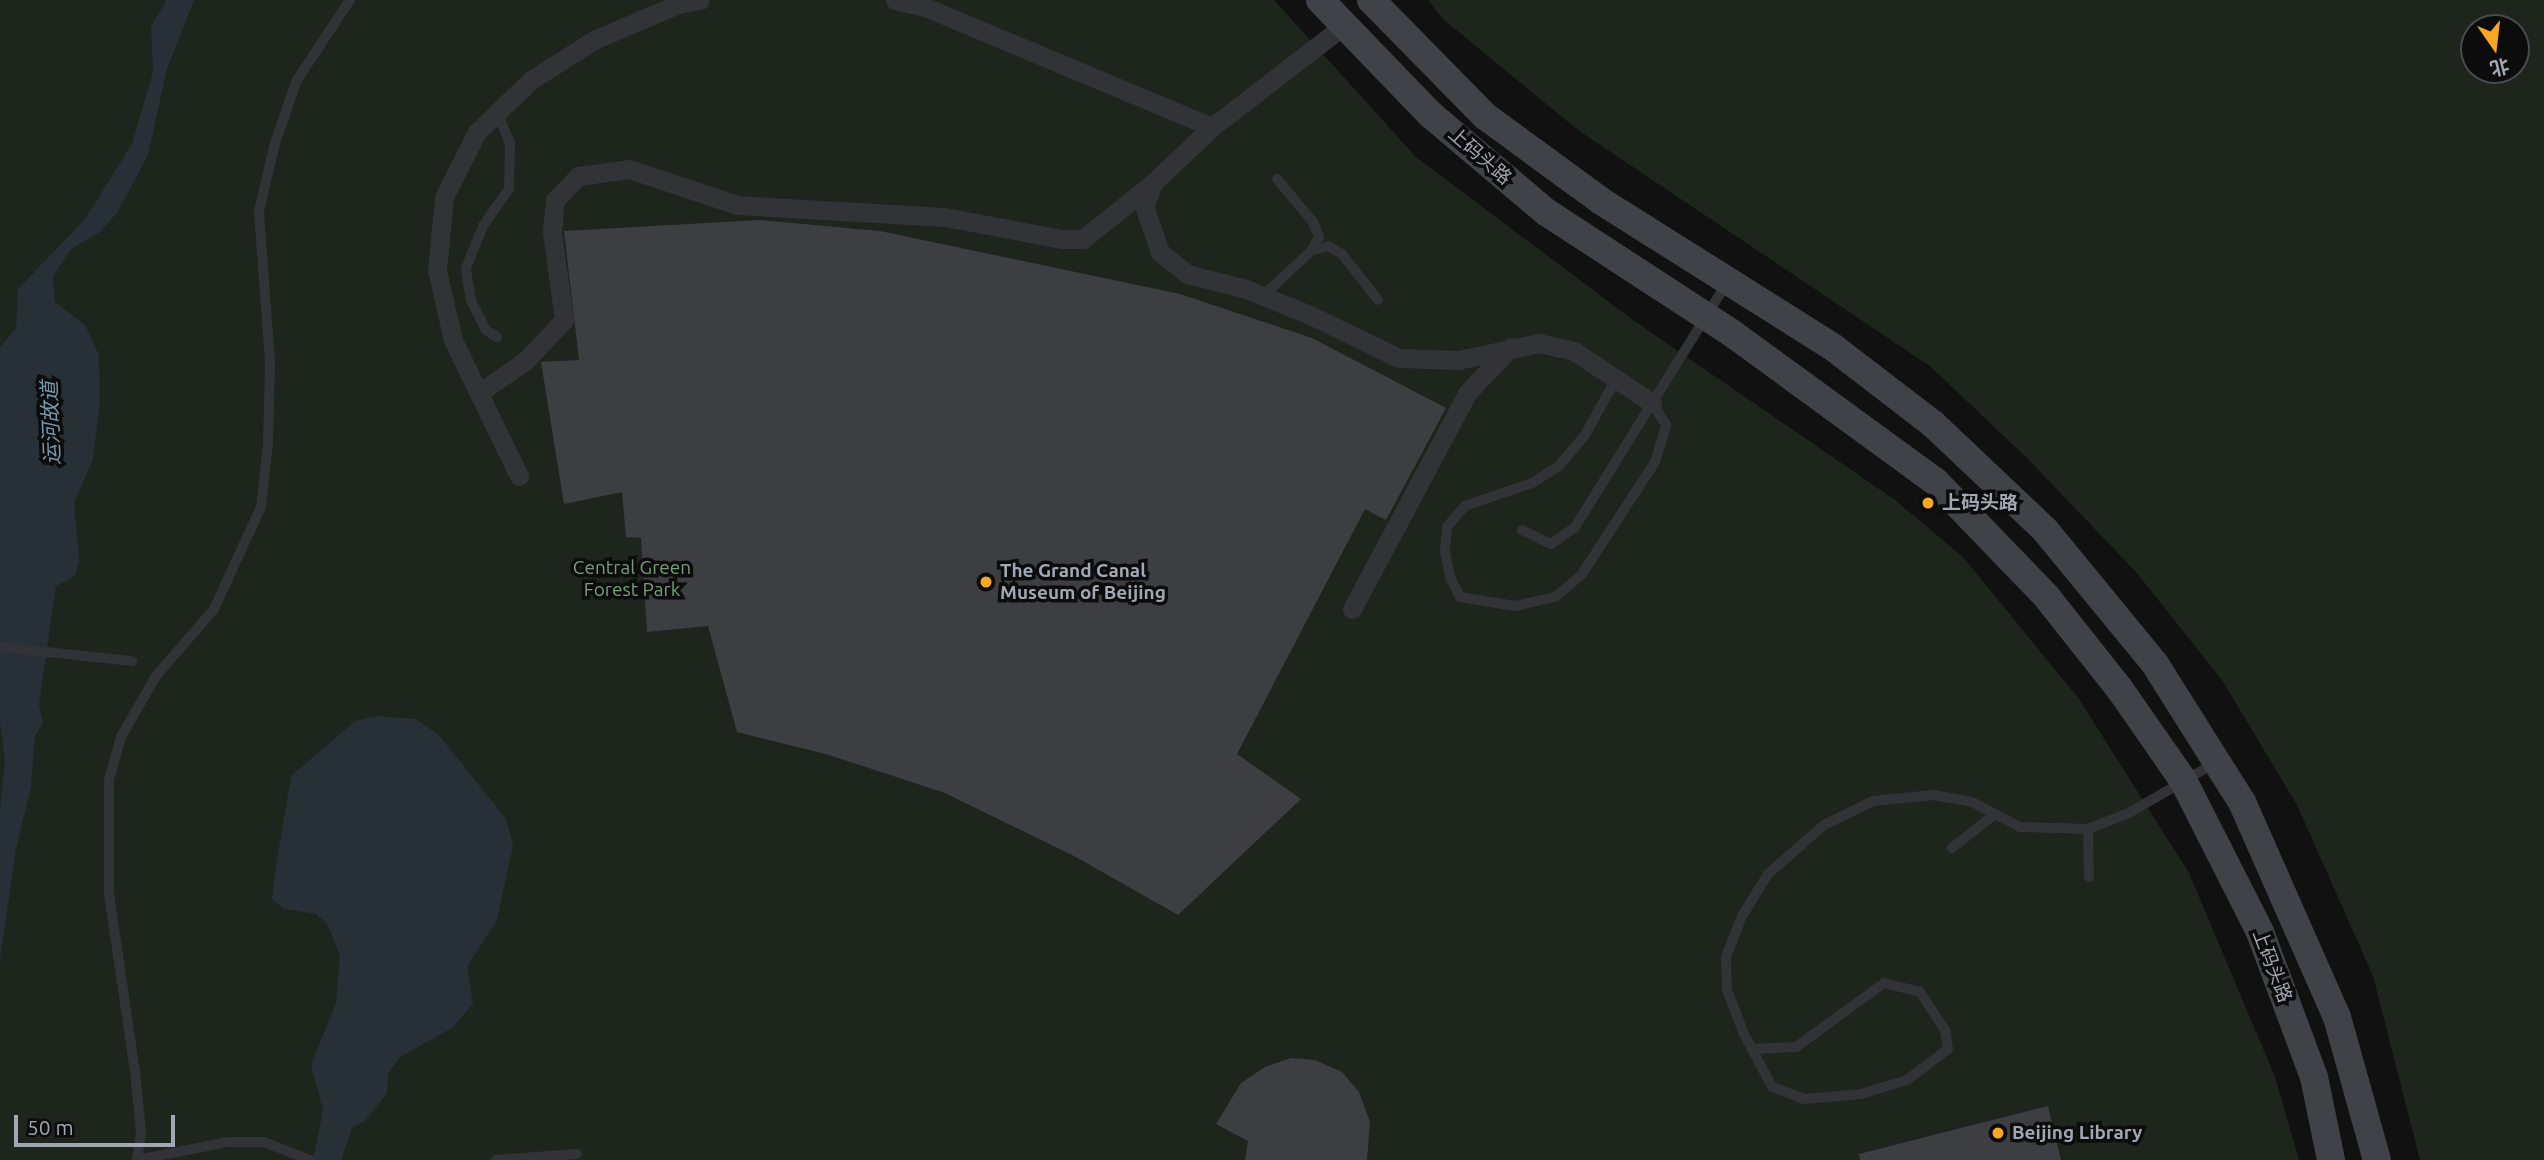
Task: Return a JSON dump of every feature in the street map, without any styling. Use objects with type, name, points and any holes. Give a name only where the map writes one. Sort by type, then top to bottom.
[{"type":"main road","name":"上码头路","points":[[1320,0],[1430,114],[1546,212],[1707,317],[1936,482],[2046,596],[2119,688],[2183,780],[2260,932],[2314,1077],[2331,1160]]},
{"type":"main road","name":"上码头路","points":[[1371,0],[1485,116],[1601,201],[1834,348],[1933,424],[2045,530],[2155,664],[2242,802],[2337,1017],[2377,1160]]},
{"type":"street","points":[[519,476],[453,340],[437,270],[444,197],[477,132],[531,80],[594,40],[678,4],[700,0]]},
{"type":"street","points":[[895,0],[925,7],[1212,127]]},
{"type":"street","points":[[479,393],[525,361],[564,320],[552,232],[555,200],[578,176],[629,169],[737,205],[945,217],[1061,239],[1083,239],[1153,183],[1212,127],[1343,26]]},
{"type":"street","points":[[1153,183],[1144,206],[1160,253],[1186,274],[1263,296],[1399,358],[1458,360],[1512,346],[1539,343],[1574,351],[1652,403]]},
{"type":"street","points":[[1352,609],[1468,392],[1512,346]]},
{"type":"lane","points":[[310,1160],[264,1142],[228,1143],[137,1160],[141,1131],[135,1072],[109,894],[109,780],[121,737],[156,676],[214,610],[261,507],[268,444],[270,362],[260,211],[275,142],[297,80],[349,0]]},
{"type":"lane","points":[[497,113],[510,143],[509,189],[483,226],[466,268],[471,301],[486,330],[497,337]]},
{"type":"lane","points":[[1263,296],[1311,251],[1320,237],[1313,222],[1277,179]]},
{"type":"lane","points":[[1311,251],[1328,247],[1342,254],[1378,300]]},
{"type":"lane","points":[[1522,530],[1551,544],[1575,527],[1728,280]]},
{"type":"lane","points":[[1616,379],[1585,435],[1559,466],[1532,482],[1465,506],[1447,527],[1444,551],[1450,577],[1460,597],[1515,606],[1555,597],[1582,573],[1655,462],[1666,425],[1652,403]]},
{"type":"lane","points":[[0,647],[132,661]]},
{"type":"lane","points":[[1752,1049],[1796,1047],[1884,983],[1920,992],[1945,1030],[1948,1049],[1907,1080],[1861,1094],[1804,1099],[1772,1087],[1752,1049],[1727,990],[1726,957],[1742,916],[1768,874],[1824,825],[1873,801],[1933,796],[1972,802],[2020,827],[2088,829],[2129,813],[2218,761]]},
{"type":"lane","points":[[1952,848],[1995,814]]},
{"type":"lane","points":[[2088,829],[2089,877]]},
{"type":"lane","points":[[496,1160],[577,1154]]},
{"type":"green space","name":"Central Green Forest Park","points":[[0,0],[1274,0],[1416,157],[1633,320],[1895,500],[1963,557],[2079,699],[2189,873],[2275,1077],[2299,1160],[0,1160]]},
{"type":"green space","points":[[1428,0],[2544,0],[2544,1160],[2420,1160],[2373,976],[2297,805],[2222,680],[2136,572],[2028,459],[1931,367],[1578,130],[1444,20]]},
{"type":"water","name":"运河故道","points":[[167,0],[194,0],[167,69],[148,155],[117,213],[100,232],[71,249],[53,276],[55,302],[85,325],[99,355],[100,402],[93,459],[74,503],[79,560],[75,576],[56,586],[39,705],[43,723],[35,736],[31,787],[16,849],[0,960],[0,809],[5,761],[0,722],[0,347],[16,328],[18,289],[85,219],[132,144],[153,72],[151,26]]},
{"type":"water","points":[[377,716],[415,719],[438,734],[506,819],[513,845],[497,920],[467,967],[473,1004],[452,1028],[400,1057],[388,1073],[387,1093],[365,1121],[352,1128],[341,1160],[313,1160],[323,1110],[311,1065],[336,1003],[340,956],[328,925],[316,914],[284,909],[272,899],[276,865],[291,776],[355,721]]},
{"type":"building","name":"The Grand Canal Museum of Beijing","points":[[760,220],[880,231],[1180,294],[1312,338],[1446,408],[1386,520],[1365,509],[1237,754],[1301,799],[1178,915],[1074,856],[945,793],[826,754],[737,732],[708,626],[647,632],[641,538],[626,537],[622,492],[564,504],[541,362],[579,360],[564,231]]},
{"type":"building","points":[[1291,1058],[1315,1060],[1342,1072],[1359,1092],[1370,1122],[1367,1160],[1245,1160],[1248,1141],[1216,1124],[1241,1083],[1265,1067]]},
{"type":"building","name":"Beijing Library","points":[[2048,1106],[2061,1160],[1860,1160],[1859,1154]]},
{"type":"place","name":"上码头路","points":[[1928,503]]},
{"type":"place","name":"The Grand Canal Museum of Beijing","points":[[986,582]]},
{"type":"place","name":"Beijing Library","points":[[1998,1133]]}]
